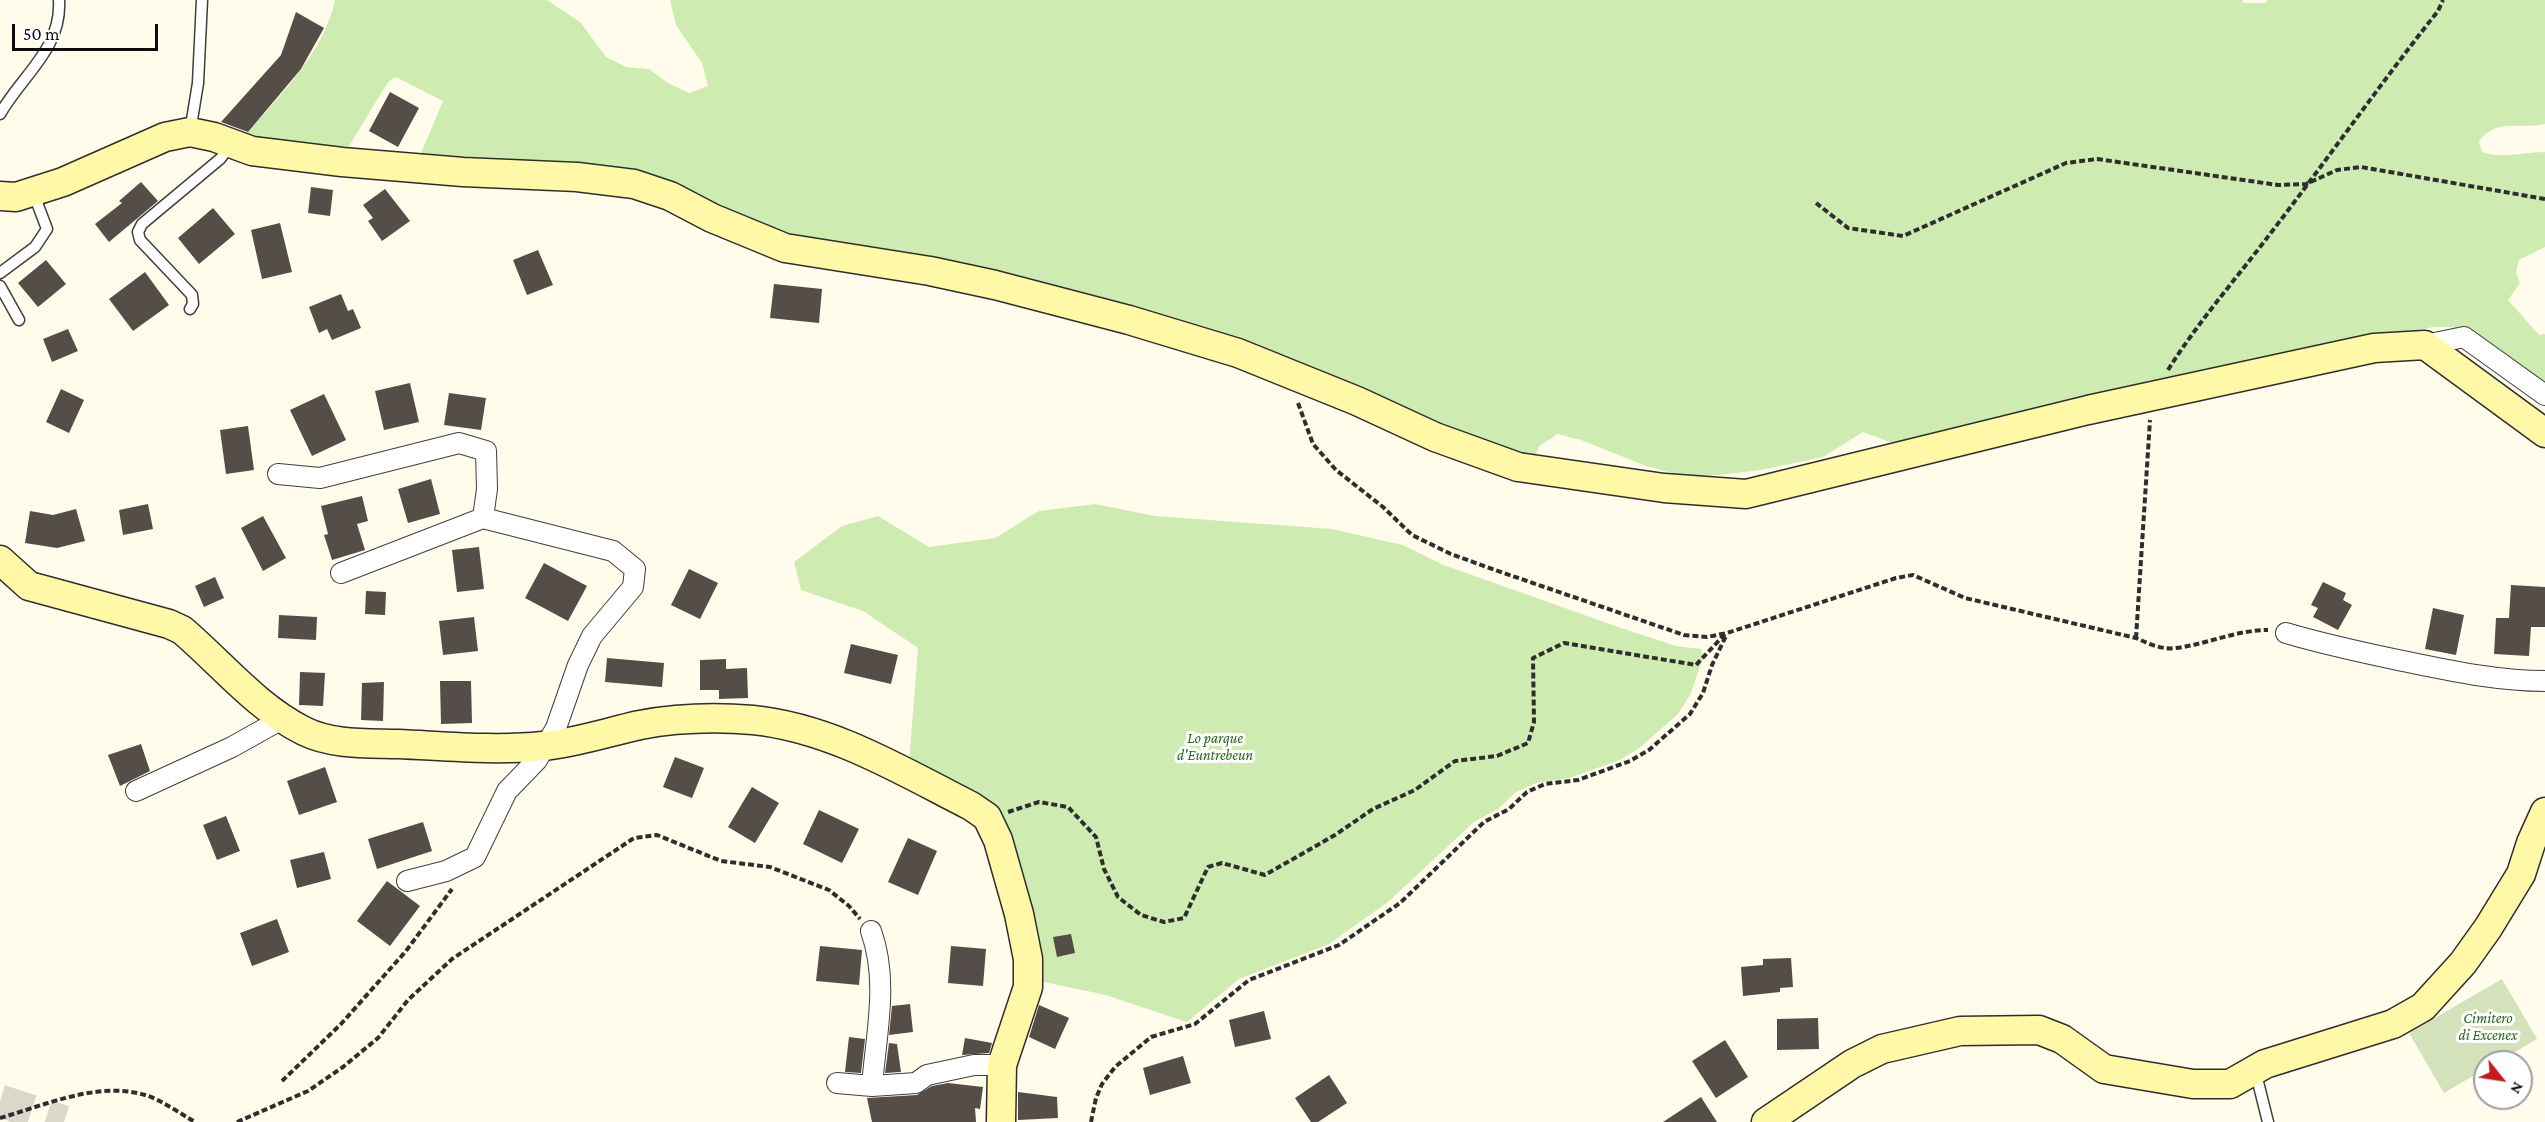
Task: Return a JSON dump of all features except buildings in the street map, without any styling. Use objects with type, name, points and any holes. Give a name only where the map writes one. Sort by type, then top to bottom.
[{"type":"main road","points":[[0,196],[16,197],[63,182],[165,137],[190,132],[214,137],[252,151],[342,162],[463,172],[577,177],[634,184],[670,196],[712,218],[785,248],[930,271],[995,285],[1130,320],[1238,353],[1357,401],[1435,437],[1518,467],[1664,488],[1746,495],[2088,410],[2374,348],[2425,345],[2545,433]]},
{"type":"main road","points":[[0,562],[29,586],[169,624],[182,630],[256,698],[282,719],[306,732],[355,743],[473,748],[544,746],[686,718],[754,720],[817,733],[849,744],[971,806],[987,818],[998,840],[1019,914],[1028,959],[1028,987],[1002,1065],[1001,1122]]},
{"type":"main road","points":[[1775,1120],[1852,1064],[1882,1049],[1960,1030],[2039,1030],[2062,1039],[2104,1069],[2193,1084],[2230,1084],[2255,1070],[2300,1052],[2354,1038],[2393,1023],[2423,1007],[2463,963],[2488,928],[2521,874],[2534,835],[2545,813]]},
{"type":"street","points":[[2425,345],[2464,337],[2545,395]]},
{"type":"street","points":[[278,474],[320,478],[459,442],[486,451],[487,489],[483,518]]},
{"type":"street","points":[[341,573],[483,518],[613,551],[635,568],[633,587],[592,636],[578,665],[556,728],[537,760],[507,791],[475,857],[446,871],[407,881]]},
{"type":"street","points":[[2286,633],[2335,648],[2461,674],[2502,680],[2545,681]]},
{"type":"street","points":[[136,791],[232,747],[282,719]]},
{"type":"street","points":[[871,930],[877,948],[881,998],[872,1086]]},
{"type":"street","points":[[837,1083],[872,1086],[916,1083],[927,1075],[974,1065],[1002,1065]]},
{"type":"lane","points":[[0,114],[52,43],[59,0]]},
{"type":"lane","points":[[190,132],[198,83],[202,0]]},
{"type":"lane","points":[[190,309],[193,304],[192,294],[140,240],[138,232],[142,224],[220,159],[232,144]]},
{"type":"lane","points":[[0,273],[35,247],[47,229],[33,192]]},
{"type":"lane","points":[[0,286],[19,320]]},
{"type":"lane","points":[[2255,1070],[2268,1122]]},
{"type":"path","points":[[2136,638],[2152,396],[2205,317],[2271,234],[2361,108],[2438,11],[2443,0]]},
{"type":"path","points":[[1816,203],[1848,228],[1903,236],[2066,163],[2097,159],[2278,185],[2306,184],[2337,170],[2361,168],[2545,199]]},
{"type":"path","points":[[1289,374],[1313,444],[1336,470],[1383,507],[1412,534],[1451,554],[1684,635],[1707,638],[1727,633],[1896,578],[1913,575],[1965,598],[2136,638],[2156,646],[2175,648],[2236,632],[2267,629],[2286,633]]},
{"type":"path","points":[[987,818],[1039,802],[1068,807],[1096,837],[1104,869],[1118,897],[1141,915],[1164,922],[1184,918],[1208,867],[1222,863],[1265,875],[1335,835],[1373,809],[1415,790],[1455,762],[1497,756],[1528,743],[1534,722],[1533,658],[1564,643],[1696,665],[1727,633]]},
{"type":"path","points":[[1091,1122],[1096,1098],[1102,1084],[1115,1066],[1151,1037],[1195,1024],[1250,980],[1339,945],[1400,903],[1484,822],[1509,809],[1527,792],[1545,784],[1578,780],[1630,761],[1649,750],[1690,714],[1703,693],[1712,665],[1727,633]]},
{"type":"path","points":[[237,1122],[308,1091],[343,1067],[378,1038],[408,1000],[452,959],[634,838],[657,834],[721,861],[770,867],[802,879],[829,890],[849,906],[871,930]]},
{"type":"path","points":[[282,1081],[341,1024],[406,951],[454,885]]},
{"type":"path","points":[[0,1118],[90,1092],[121,1089],[148,1095],[195,1122]]},
{"type":"green space","points":[[335,0],[547,0],[580,22],[606,57],[626,67],[649,69],[668,83],[689,93],[708,86],[702,63],[676,25],[670,0],[2242,0],[2243,3],[2265,3],[2268,0],[2545,0],[2545,124],[2493,129],[2479,141],[2482,152],[2490,154],[2545,152],[2545,247],[2519,260],[2516,272],[2520,283],[2508,300],[2539,335],[2545,334],[2545,389],[2538,391],[2453,327],[2433,327],[1898,445],[1863,432],[1823,457],[1761,470],[1691,478],[1646,466],[1581,440],[1558,434],[1539,446],[1534,460],[1466,439],[1356,390],[773,236],[709,204],[418,160],[443,101],[396,77],[388,82],[346,151],[241,140],[310,57],[321,39]]},
{"type":"green space","name":"Lo parque d'Euntrebeun","points":[[1095,504],[1155,516],[1332,529],[1403,545],[1441,564],[1621,628],[1676,646],[1701,649],[1703,658],[1690,695],[1678,714],[1638,749],[1620,760],[1569,778],[1536,783],[1516,792],[1498,809],[1474,822],[1388,902],[1329,944],[1239,979],[1187,1022],[1106,995],[1039,981],[1010,850],[996,806],[909,764],[918,648],[863,611],[801,590],[794,562],[842,526],[878,516],[929,547],[995,538],[1039,511]]},
{"type":"green space","name":"Cimitero di Excenex","points":[[2502,979],[2537,1039],[2518,1050],[2473,1050],[2473,1076],[2444,1093],[2409,1033]]},
{"type":"tunnel","points":[[0,1101],[64,1122]]}]
